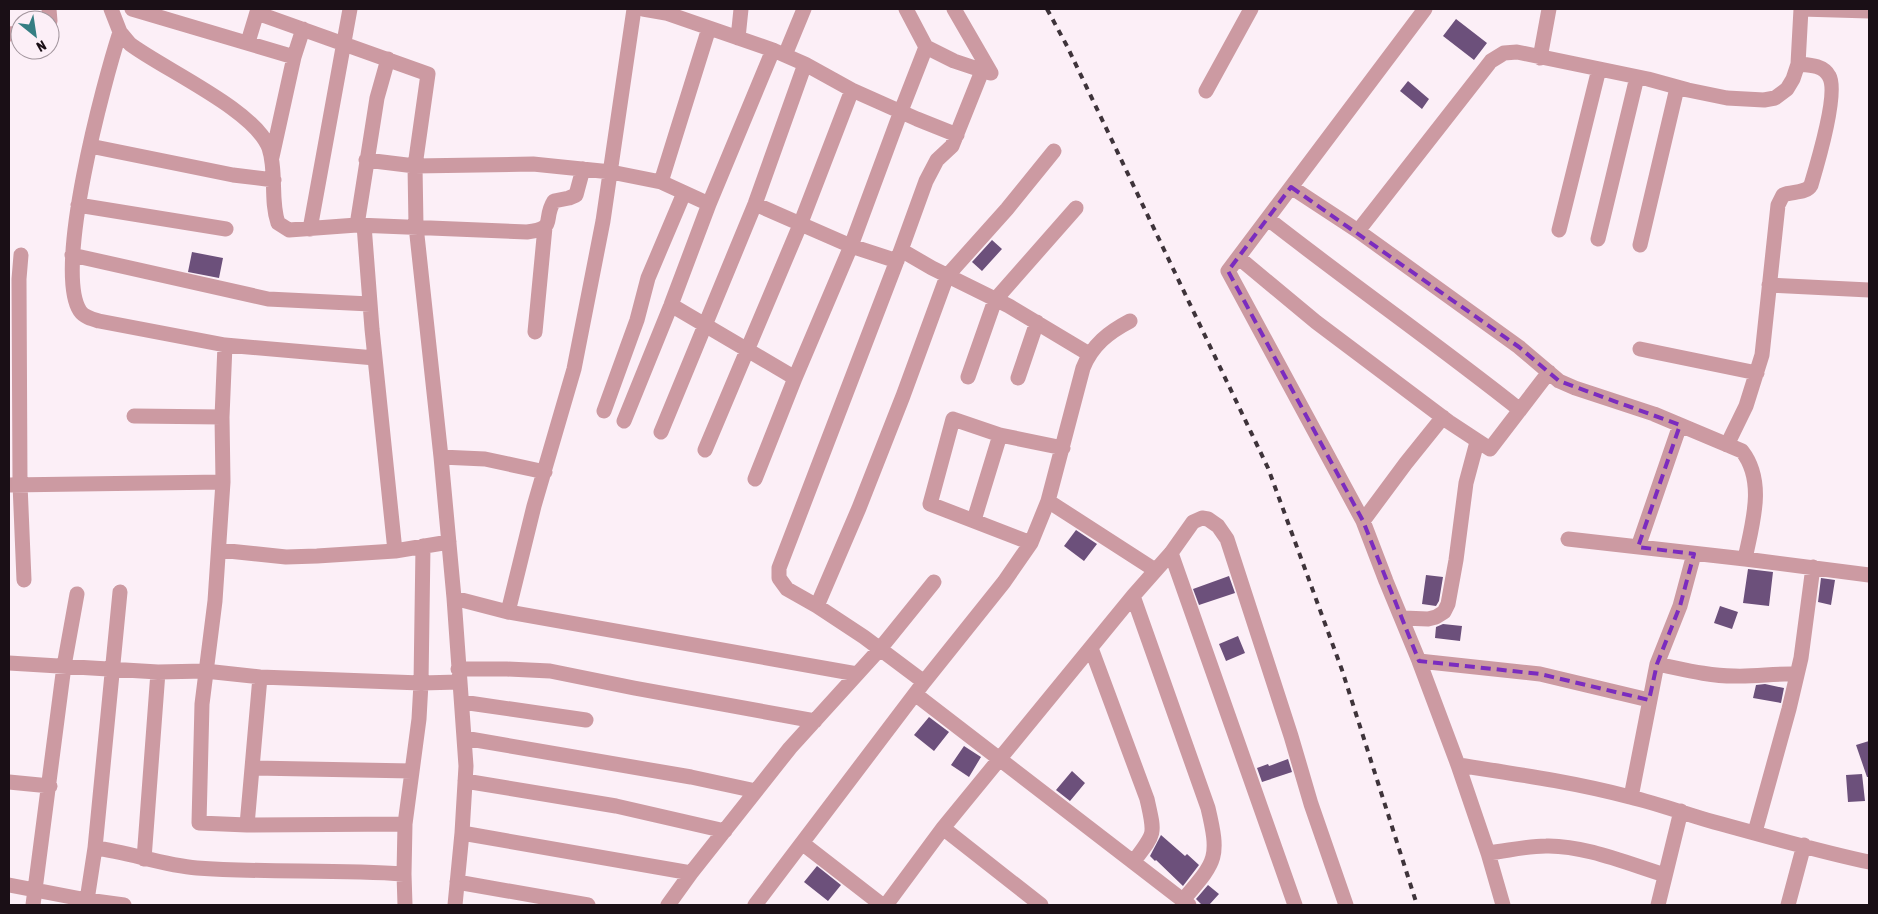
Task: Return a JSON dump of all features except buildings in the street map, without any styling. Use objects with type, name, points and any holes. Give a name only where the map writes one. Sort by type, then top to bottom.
[{"type":"street","points":[[111,9],[120,32],[130,44],[230,107],[257,128],[268,146],[271,158],[275,214],[278,223],[289,230],[360,225],[527,232],[541,230],[548,223],[552,204],[576,195],[582,169]]},
{"type":"street","points":[[132,9],[294,57]]},
{"type":"street","points":[[310,229],[350,9]]},
{"type":"street","points":[[508,612],[534,506],[574,369],[602,231],[634,9]]},
{"type":"street","points":[[643,9],[666,14],[779,53],[805,64],[852,90],[958,135]]},
{"type":"street","points":[[738,38],[741,9]]},
{"type":"street","points":[[624,421],[671,305],[708,204],[779,53],[804,9]]},
{"type":"street","points":[[906,9],[926,47],[954,61],[991,73],[954,9]]},
{"type":"street","points":[[1206,91],[1251,9]]},
{"type":"street","points":[[1425,9],[1228,271],[1363,521],[1420,661],[1458,764],[1488,853],[1503,905]]},
{"type":"street","points":[[1540,58],[1549,9]]},
{"type":"street","points":[[1358,231],[1491,61],[1504,53],[1517,52],[1727,98],[1764,100],[1775,98],[1787,89],[1793,78],[1798,64],[1801,9],[1869,11]]},
{"type":"street","points":[[248,42],[257,11],[428,74],[416,166],[416,226],[442,457],[454,598],[458,675],[462,702],[465,781],[455,905]]},
{"type":"street","points":[[661,182],[709,28]]},
{"type":"street","points":[[271,158],[294,57],[303,29]]},
{"type":"street","points":[[120,32],[104,83],[78,204],[72,255],[72,286],[75,302],[80,313],[99,322],[225,345],[376,358]]},
{"type":"street","points":[[755,479],[851,246],[926,47]]},
{"type":"street","points":[[388,59],[377,98],[366,160],[360,225],[376,358],[395,551]]},
{"type":"street","points":[[662,432],[755,204],[805,64]]},
{"type":"street","points":[[1727,445],[1746,406],[1762,355],[1774,229],[1780,199],[1783,195],[1790,192],[1805,191],[1811,185],[1830,110],[1832,84],[1829,76],[1824,70],[1816,66],[1798,64]]},
{"type":"street","points":[[1559,230],[1599,69]]},
{"type":"street","points":[[982,70],[958,135],[952,146],[937,160],[932,169],[779,568],[779,578],[788,589],[864,637],[919,688],[1000,758],[1186,903],[1213,860],[1215,846],[1213,832],[1208,808],[1133,596]]},
{"type":"street","points":[[1598,239],[1637,77]]},
{"type":"street","points":[[1640,245],[1677,88]]},
{"type":"street","points":[[705,450],[749,351],[852,90]]},
{"type":"street","points":[[90,146],[200,169],[274,180]]},
{"type":"street","points":[[817,606],[859,508],[947,276],[1007,209],[1054,151]]},
{"type":"street","points":[[366,160],[416,166],[506,163],[550,165],[611,172],[661,182],[708,204]]},
{"type":"street","points":[[1291,186],[1358,231],[1520,347],[1559,381],[1654,414],[1742,451],[1748,458],[1754,480],[1754,510],[1745,559]]},
{"type":"street","points":[[604,411],[637,320],[648,278],[684,192]]},
{"type":"street","points":[[78,204],[226,229]]},
{"type":"street","points":[[755,204],[851,246],[899,256],[947,276],[1037,322],[1089,354]]},
{"type":"street","points":[[968,377],[995,300],[1076,208]]},
{"type":"street","points":[[1268,219],[1341,276],[1474,373],[1520,410]]},
{"type":"street","points":[[535,332],[545,227]]},
{"type":"street","points":[[21,255],[14,280],[14,484],[24,580]]},
{"type":"street","points":[[72,255],[268,299],[370,304]]},
{"type":"street","points":[[1239,258],[1316,322],[1477,442],[1490,449],[1549,372]]},
{"type":"street","points":[[1769,285],[1869,290]]},
{"type":"street","points":[[671,305],[795,378]]},
{"type":"street","points":[[756,905],[919,688],[1004,582],[1031,543],[1048,501],[1083,368],[1089,354],[1102,339],[1130,321]]},
{"type":"street","points":[[1018,378],[1037,322]]},
{"type":"street","points":[[225,345],[222,416],[223,482],[215,601],[202,704],[199,823],[247,825],[405,824]]},
{"type":"street","points":[[1640,349],[1757,374]]},
{"type":"street","points":[[134,416],[222,416]]},
{"type":"street","points":[[1363,521],[1443,417]]},
{"type":"street","points":[[1031,543],[930,504],[953,419],[1000,435],[1063,448]]},
{"type":"street","points":[[1638,547],[1680,425]]},
{"type":"street","points":[[974,520],[1000,435]]},
{"type":"street","points":[[1403,618],[1436,617],[1444,612],[1448,604],[1466,483],[1477,442]]},
{"type":"street","points":[[442,457],[485,459],[545,472]]},
{"type":"street","points":[[14,484],[223,482]]},
{"type":"street","points":[[1048,501],[1155,570]]},
{"type":"street","points":[[886,905],[1000,758],[1171,552],[1193,522],[1202,518],[1208,518],[1218,526],[1226,538],[1291,736],[1311,804],[1346,905]]},
{"type":"street","points":[[1568,539],[1869,575]]},
{"type":"street","points":[[219,550],[286,557],[395,551],[449,542]]},
{"type":"street","points":[[406,905],[404,874],[405,824],[421,683],[422,546]]},
{"type":"street","points":[[1171,552],[1295,905]]},
{"type":"street","points":[[1631,797],[1657,664],[1680,606],[1694,554]]},
{"type":"street","points":[[1755,832],[1801,658],[1813,567]]},
{"type":"street","points":[[668,905],[756,791],[815,720],[879,650],[934,582]]},
{"type":"street","points":[[87,900],[95,848],[120,592]]},
{"type":"street","points":[[34,905],[64,666],[78,594]]},
{"type":"street","points":[[454,598],[508,612],[858,674]]},
{"type":"street","points":[[1092,648],[1146,799],[1153,825],[1152,836],[1134,862]]},
{"type":"street","points":[[1420,661],[1540,674],[1650,700]]},
{"type":"street","points":[[9,663],[158,672],[205,671],[260,677],[421,683],[458,675],[507,669],[550,671],[815,720]]},
{"type":"street","points":[[1657,664],[1720,676],[1777,673],[1797,674]]},
{"type":"street","points":[[144,859],[158,672]]},
{"type":"street","points":[[247,825],[260,677]]},
{"type":"street","points":[[462,702],[586,720]]},
{"type":"street","points":[[464,738],[691,777],[756,791]]},
{"type":"street","points":[[1458,764],[1556,780],[1631,797],[1829,853],[1869,862]]},
{"type":"street","points":[[252,768],[412,771]]},
{"type":"street","points":[[465,781],[616,806],[725,831]]},
{"type":"street","points":[[9,782],[50,786]]},
{"type":"street","points":[[1658,905],[1681,811]]},
{"type":"street","points":[[944,828],[1042,905]]},
{"type":"street","points":[[462,833],[691,873]]},
{"type":"street","points":[[802,844],[882,905]]},
{"type":"street","points":[[1488,853],[1546,846],[1568,848],[1592,853],[1665,875]]},
{"type":"street","points":[[1788,905],[1804,846]]},
{"type":"street","points":[[95,848],[167,864],[196,868],[404,874]]},
{"type":"street","points":[[458,882],[588,905]]},
{"type":"street","points":[[9,885],[124,905]]},
{"type":"highlighted area","points":[[1291,187],[1519,347],[1559,381],[1680,425],[1638,547],[1694,554],[1680,606],[1657,664],[1649,700],[1540,674],[1419,661],[1363,521],[1228,271]]},
{"type":"railway","points":[[1047,9],[1067,46],[1268,468],[1342,670],[1417,905]]}]
